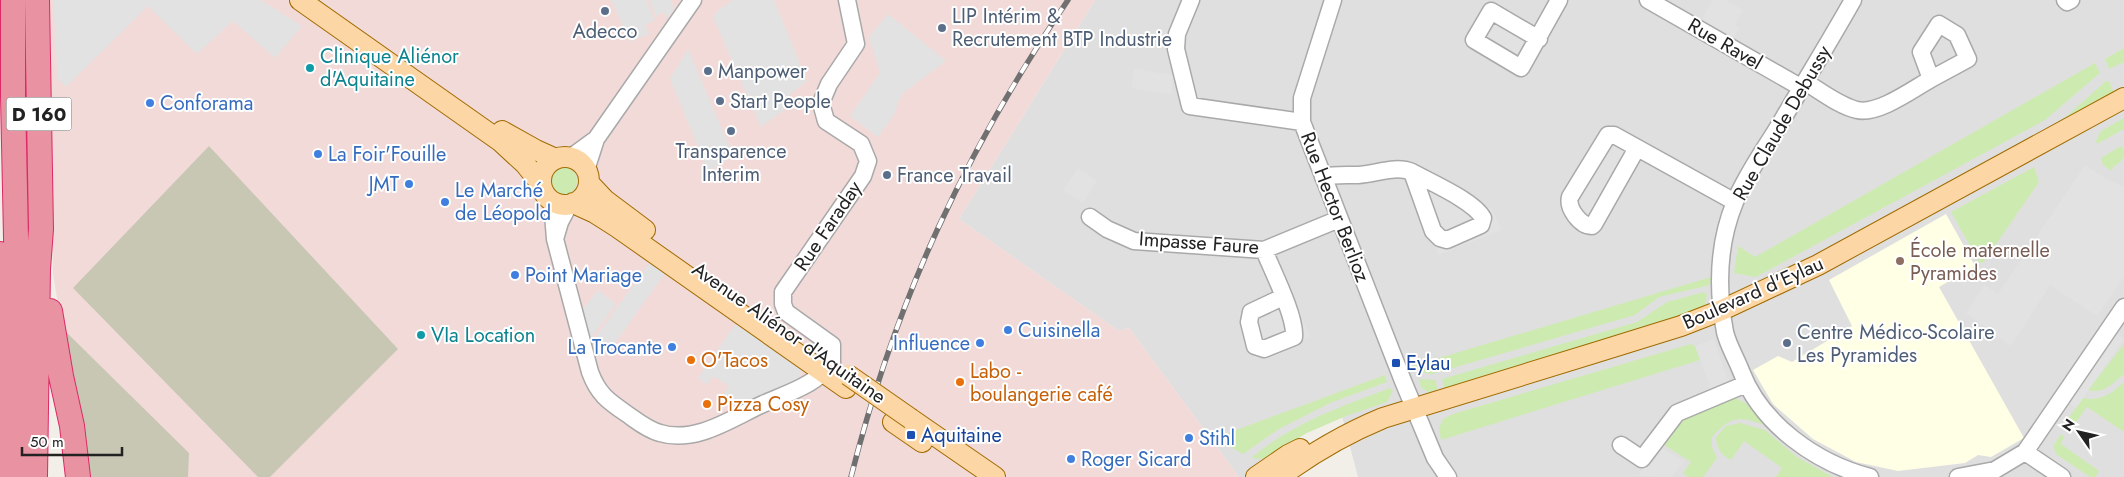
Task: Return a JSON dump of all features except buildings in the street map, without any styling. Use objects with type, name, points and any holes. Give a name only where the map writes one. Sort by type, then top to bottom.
[{"type":"highway","name":"D 160","points":[[13,0],[12,97],[20,414],[18,477]]},
{"type":"highway","name":"D 160","points":[[37,0],[41,229]]},
{"type":"highway","points":[[35,477],[38,269],[41,229]]},
{"type":"highway","points":[[41,229],[52,327],[72,426],[78,477]]},
{"type":"highway","points":[[0,254],[4,369],[2,477]]},
{"type":"main road","points":[[300,0],[500,141],[525,164],[541,184],[547,197],[565,203],[584,195],[587,177],[582,164],[505,134],[314,0]]},
{"type":"main road","name":"Boulevard d'Eylau","points":[[1256,477],[1288,454],[1318,440],[1383,418],[1681,326],[1722,310],[1818,265],[2124,98]]},
{"type":"main road","points":[[541,184],[544,169],[563,158]]},
{"type":"main road","name":"Avenue Aliénor d'Aquitaine","points":[[587,177],[605,200],[902,420],[970,477]]},
{"type":"main road","name":"Avenue Aliénor d'Aquitaine","points":[[565,203],[595,213],[838,374]]},
{"type":"main road","name":"Avenue Aliénor d'Aquitaine","points":[[902,420],[995,477]]},
{"type":"main road","name":"Boulevard d'Eylau","points":[[1280,477],[1300,462],[1358,428]]},
{"type":"street","points":[[587,177],[596,139],[693,0]]},
{"type":"street","name":"Rue Faraday","points":[[838,374],[832,345],[786,312],[783,292],[863,176],[868,161],[860,144],[826,121],[821,103],[829,84],[856,44],[847,0]]},
{"type":"street","points":[[1191,0],[1177,34],[1176,49],[1190,106],[1302,122]]},
{"type":"street","name":"Rue Hector Berlioz","points":[[1333,0],[1302,98],[1302,122],[1435,458],[1448,477]]},
{"type":"street","points":[[1539,39],[1559,0]]},
{"type":"street","name":"Rue Ravel","points":[[1648,0],[1804,85],[1851,108],[1869,111],[1879,108],[1932,79]]},
{"type":"street","name":"Rue Claude Debussy","points":[[1853,0],[1735,202],[1724,241],[1720,269],[1725,334],[1746,384],[1754,398],[1776,424],[1799,444],[1823,459],[1848,471],[1870,477]]},
{"type":"street","points":[[2065,0],[2067,2],[2071,0]]},
{"type":"street","points":[[1637,148],[1594,224],[1592,226],[1584,224],[1568,203],[1608,135],[1614,135],[1735,202]]},
{"type":"street","points":[[563,158],[596,139]]},
{"type":"street","points":[[1323,177],[1343,174],[1359,175],[1396,169],[1412,172],[1451,192],[1480,213],[1483,218],[1481,225],[1447,240],[1440,238],[1434,231],[1412,172]]},
{"type":"street","points":[[565,203],[555,239],[590,372],[596,387],[606,400],[659,433],[678,436],[698,434],[819,377],[838,374]]},
{"type":"street","name":"Impasse Faure","points":[[1090,218],[1134,241],[1264,250],[1339,219]]},
{"type":"street","points":[[1264,250],[1283,297]]},
{"type":"street","points":[[1958,477],[1995,470],[2025,452],[2124,307]]},
{"type":"street","points":[[1621,445],[1642,459],[1677,413],[1746,384]]},
{"type":"street","points":[[2025,452],[2062,477]]},
{"type":"shaded area","points":[[46,0],[1095,0],[959,219],[1119,331],[1129,328],[1239,477],[87,477],[53,274]]},
{"type":"shaded area","points":[[53,0],[261,0],[302,26],[275,58],[233,21],[197,54],[148,6],[66,87],[58,79]]},
{"type":"shaded area","points":[[611,0],[646,0],[655,20],[645,25],[649,34],[630,42]]},
{"type":"shaded area","points":[[649,0],[671,0],[674,9],[667,19],[664,12],[656,16]]},
{"type":"shaded area","points":[[733,0],[774,0],[807,81],[787,97],[784,110],[761,127],[713,17],[718,10]]},
{"type":"shaded area","points":[[1095,0],[2124,0],[2124,477],[1358,477],[1342,416],[1301,434],[1244,477],[1239,477],[1129,328],[1119,331],[959,219]]},
{"type":"shaded area","points":[[1713,0],[1726,0],[1743,10],[1735,25],[1739,28],[1729,46],[1697,27]]},
{"type":"shaded area","points":[[888,14],[946,61],[903,93],[897,104],[896,112],[878,137],[850,116],[880,73],[869,37]]},
{"type":"shaded area","points":[[1494,20],[1530,40],[1519,58],[1484,37]]},
{"type":"shaded area","points":[[688,49],[732,153],[725,157],[726,161],[708,171],[670,79]]},
{"type":"shaded area","points":[[1134,69],[1173,75],[1171,94],[1131,88]]},
{"type":"shaded area","points":[[1610,142],[1628,153],[1593,215],[1575,205]]},
{"type":"shaded area","points":[[209,146],[398,349],[270,477],[258,477],[73,288]]},
{"type":"shaded area","points":[[1415,165],[1492,209],[1501,230],[1438,255],[1407,174]]},
{"type":"shaded area","points":[[2085,165],[2111,182],[2124,186],[2124,277],[2097,316],[2050,285],[2011,346],[1966,313],[1984,285],[1998,294]]},
{"type":"shaded area","points":[[1078,168],[1097,181],[1083,203],[1063,190]]},
{"type":"shaded area","points":[[1946,214],[1975,266],[1939,287],[2024,438],[1991,457],[1978,455],[1965,463],[1898,471],[1856,462],[1813,439],[1773,404],[1753,370],[1778,356],[1792,362],[1852,326],[1829,280]]},
{"type":"shaded area","points":[[651,261],[665,273],[608,353],[591,343]]},
{"type":"shaded area","points":[[598,290],[616,304],[591,338],[581,312]]},
{"type":"shaded area","points":[[1292,294],[1310,337],[1255,359],[1239,314]]},
{"type":"shaded area","points":[[736,323],[801,369],[800,379],[756,399],[737,405],[723,395],[729,386],[713,376],[707,385],[698,378]]},
{"type":"shaded area","points":[[61,327],[189,453],[188,477],[87,477]]},
{"type":"shaded area","points":[[2109,328],[2124,339],[2076,408],[2061,398]]},
{"type":"shaded area","points":[[1714,339],[1728,381],[1711,389],[1695,346]]},
{"type":"shaded area","points":[[1660,447],[1684,462],[1671,477],[1638,476]]},
{"type":"green space","points":[[2124,48],[2124,62],[2109,69],[2105,59]]},
{"type":"green space","points":[[2095,63],[2100,73],[2045,120],[1756,277],[1734,273],[1738,246],[1755,257]]},
{"type":"green space","points":[[2106,81],[2109,81],[2114,93],[2060,122]]},
{"type":"green space","points":[[2124,118],[2124,129],[2097,144],[2096,141],[2101,131]]},
{"type":"green space","points":[[2121,146],[2124,150],[2123,158],[2113,167],[2112,171],[2103,165],[2101,158]]},
{"type":"green space","points":[[563,167],[573,171],[577,181],[573,191],[563,195],[553,191],[549,181],[553,171]]},
{"type":"green space","points":[[2034,167],[2039,182],[1983,263],[1979,262],[1951,212]]},
{"type":"green space","points":[[1711,277],[1710,285],[1659,297],[1635,315],[1432,374],[1414,371],[1412,366]]},
{"type":"green space","points":[[1704,292],[1707,295],[1705,306],[1675,318],[1445,390],[1442,379],[1637,322],[1667,302]]},
{"type":"green space","points":[[1691,344],[1695,346],[1700,360],[1441,440],[1439,428],[1443,419],[1453,414]]},
{"type":"green space","points":[[2124,344],[2124,374],[2103,390],[2088,390]]},
{"type":"green space","points":[[1385,375],[1387,382],[1330,403],[1279,429],[1243,454],[1229,446],[1220,436]]},
{"type":"green space","points":[[1419,379],[1436,380],[1437,390],[1429,392],[1421,388]]},
{"type":"green space","points":[[2124,382],[2124,432],[2087,407],[2074,425],[2067,420],[2083,398],[2101,398]]},
{"type":"green space","points":[[1390,388],[1393,391],[1387,402],[1346,416],[1307,433],[1264,459],[1251,458],[1267,445],[1301,425],[1335,409]]},
{"type":"green space","points":[[1734,397],[1747,404],[1767,426],[1743,419],[1731,421],[1712,437],[1712,447],[1717,458],[1703,477],[1688,477],[1683,473],[1691,462],[1664,445],[1675,426],[1686,415]]},
{"type":"green space","points":[[1740,423],[1765,430],[1797,457],[1833,477],[1776,477],[1782,468],[1744,441],[1731,460],[1727,458],[1718,448],[1716,437],[1726,426]]},
{"type":"green space","points":[[2061,434],[2064,437],[2061,444],[2099,471],[2095,477],[2090,477],[2056,454],[2053,446]]},
{"type":"railway","points":[[851,477],[889,349],[912,288],[938,229],[966,171],[997,114],[1068,0]]},
{"type":"place","name":"Adecco","points":[[605,11]]},
{"type":"place","name":"LIP Intérim & Recrutement BTP Industrie","points":[[942,28]]},
{"type":"place","name":"Clinique Aliénor d'Aquitaine","points":[[310,68]]},
{"type":"place","name":"Manpower","points":[[708,71]]},
{"type":"place","name":"Start People","points":[[720,101]]},
{"type":"place","name":"Conforama","points":[[150,103]]},
{"type":"place","name":"Transparence Interim","points":[[731,131]]},
{"type":"place","name":"La Foir'Fouille","points":[[318,154]]},
{"type":"place","name":"France Travail","points":[[887,175]]},
{"type":"place","name":"JMT","points":[[409,184]]},
{"type":"place","name":"Le Marché de Léopold","points":[[445,202]]},
{"type":"place","name":"École maternelle Pyramides","points":[[1900,261]]},
{"type":"place","name":"Point Mariage","points":[[515,275]]},
{"type":"place","name":"Cuisinella","points":[[1008,330]]},
{"type":"place","name":"VIa Location","points":[[421,335]]},
{"type":"place","name":"Influence","points":[[980,343]]},
{"type":"place","name":"Centre Médico-Scolaire Les Pyramides","points":[[1787,343]]},
{"type":"place","name":"La Trocante","points":[[672,347]]},
{"type":"place","name":"O'Tacos","points":[[691,360]]},
{"type":"place","name":"Eylau","points":[[1396,363]]},
{"type":"place","name":"Labo - boulangerie café","points":[[960,382]]},
{"type":"place","name":"Pizza Cosy","points":[[707,404]]},
{"type":"place","name":"Aquitaine","points":[[911,435]]},
{"type":"place","name":"Stihl","points":[[1189,438]]},
{"type":"place","name":"Roger Sicard","points":[[1071,459]]}]
